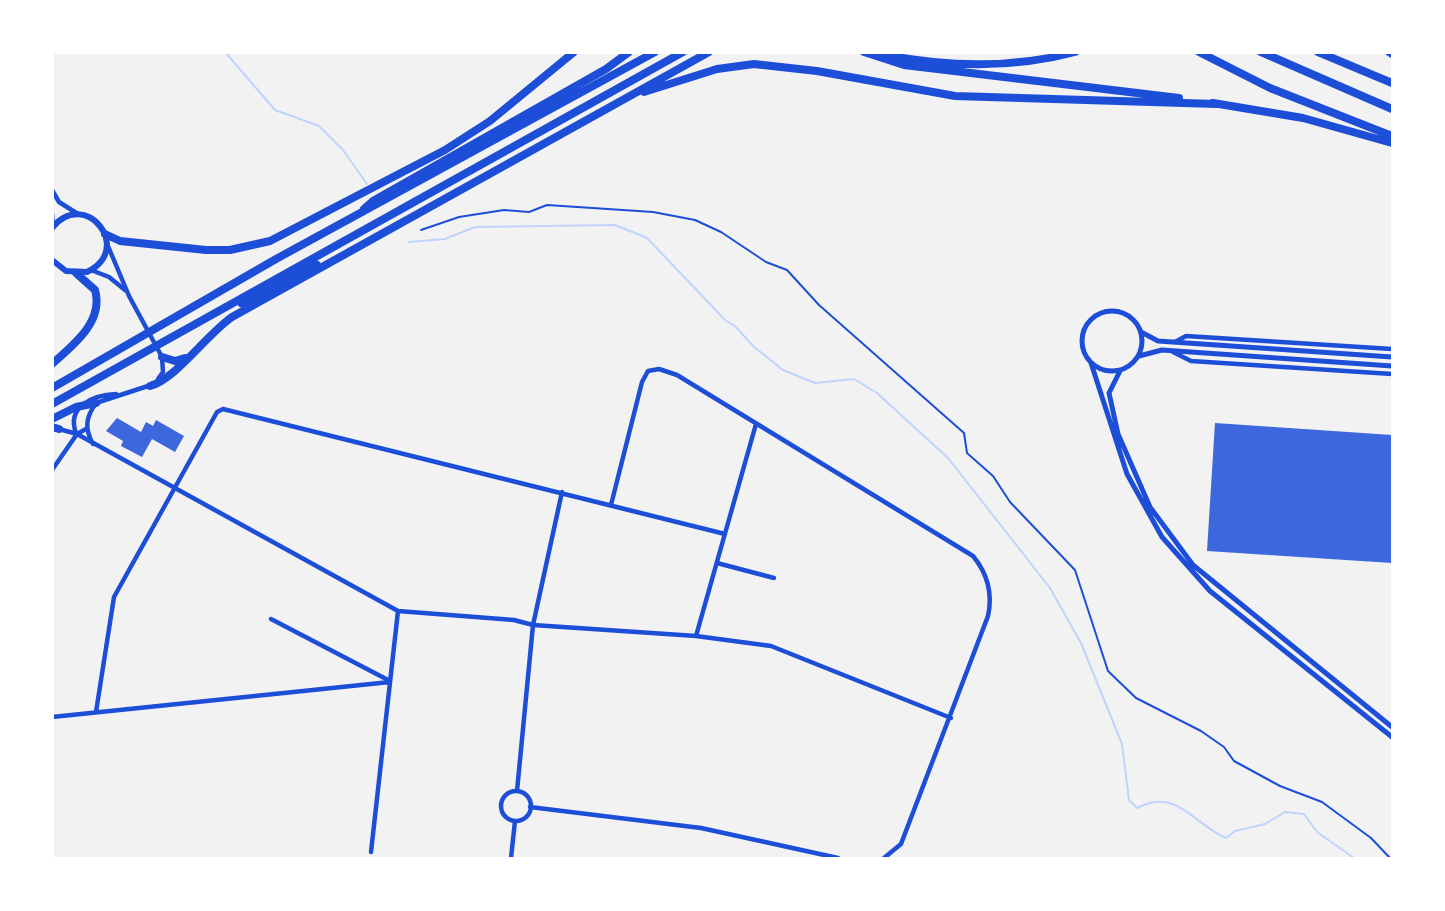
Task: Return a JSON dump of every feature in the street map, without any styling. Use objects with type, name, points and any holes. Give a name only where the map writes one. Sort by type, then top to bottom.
[{"type":"highway","points":[[106,239],[206,250],[247,247],[278,238],[445,150],[490,121],[574,52]]},
{"type":"highway","points":[[355,218],[373,201],[606,69],[629,52]]},
{"type":"highway","points":[[52,388],[276,259],[655,52]]},
{"type":"highway","points":[[52,404],[683,52]]},
{"type":"highway","points":[[150,386],[173,374],[185,358],[232,317],[709,52]]},
{"type":"highway","points":[[864,52],[904,65],[1216,104],[1303,118],[1392,143]]},
{"type":"highway","points":[[875,52],[945,64],[984,65],[1041,60],[1075,52]]},
{"type":"highway","points":[[1199,52],[1270,88],[1392,136]]},
{"type":"highway","points":[[1261,52],[1392,109]]},
{"type":"highway","points":[[1318,52],[1392,83]]},
{"type":"highway","points":[[622,100],[677,79],[754,64],[955,96],[1216,104]]},
{"type":"highway","points":[[212,314],[237,305],[289,277],[371,241]]},
{"type":"highway","points":[[52,364],[88,327],[96,309],[97,295],[92,285],[76,273]]},
{"type":"highway","points":[[162,357],[175,361],[185,358]]},
{"type":"highway","points":[[52,419],[96,403]]},
{"type":"main road","points":[[52,260],[61,268],[76,273],[90,270],[103,260],[106,239],[92,218],[79,214],[67,216],[53,227]]},
{"type":"main road","points":[[52,270],[61,268]]},
{"type":"street","points":[[52,190],[66,208],[79,214]]},
{"type":"street","points":[[52,214],[53,227]]},
{"type":"street","points":[[94,444],[86,428],[87,418],[96,403],[150,386],[163,372],[162,357],[130,296],[106,239]]},
{"type":"street","points":[[90,270],[109,277],[130,296]]},
{"type":"street","points":[[1139,356],[1141,332],[1133,319],[1119,312],[1097,315],[1089,322],[1081,341],[1083,352],[1091,363],[1127,474],[1162,537],[1210,591],[1392,737]]},
{"type":"street","points":[[1141,332],[1158,341],[1392,357]]},
{"type":"street","points":[[1174,342],[1186,336],[1392,349]]},
{"type":"street","points":[[1169,351],[1191,360],[1392,374]]},
{"type":"street","points":[[1392,366],[1169,351],[1139,356],[1121,371],[1109,393],[1118,434],[1150,507],[1166,531],[1217,587],[1392,727]]},
{"type":"street","points":[[1091,363],[1110,372],[1121,371]]},
{"type":"street","points":[[611,505],[642,382],[648,371],[654,368],[677,375],[973,556],[982,568],[990,596],[988,615],[901,844],[884,859]]},
{"type":"street","points":[[77,434],[74,420],[82,406],[99,396],[125,394]]},
{"type":"street","points":[[96,712],[114,597],[173,488],[217,412],[223,408],[725,534]]},
{"type":"street","points":[[696,636],[756,424]]},
{"type":"street","points":[[56,428],[77,434],[398,611],[514,620],[533,625],[696,636],[771,646],[951,718]]},
{"type":"street","points":[[52,470],[77,434],[86,428]]},
{"type":"street","points":[[517,791],[533,625],[562,492]]},
{"type":"street","points":[[717,563],[774,578]]},
{"type":"street","points":[[371,852],[398,611]]},
{"type":"street","points":[[271,620],[390,682]]},
{"type":"street","points":[[52,717],[390,682]]},
{"type":"street","points":[[517,791],[528,798],[530,807],[524,818],[515,821],[503,814],[501,805],[504,796],[517,791]]},
{"type":"street","points":[[530,807],[701,828],[838,859]]},
{"type":"street","points":[[511,859],[515,821]]},
{"type":"path","points":[[421,230],[460,217],[504,210],[529,212],[547,205],[653,212],[695,220],[721,232],[766,262],[787,270],[818,305],[964,433],[967,453],[993,476],[1010,502],[1075,570],[1108,671],[1136,698],[1216,741],[1234,761],[1280,786],[1322,802],[1371,838],[1390,859]]},
{"type":"building","points":[[117,418],[141,432],[146,422],[153,426],[156,420],[184,436],[175,452],[152,439],[142,457],[121,446],[123,441],[106,431]]},
{"type":"building","points":[[1215,423],[1392,435],[1392,563],[1207,551]]},
{"type":"waterway","points":[[225,52],[275,110],[319,126],[343,150],[367,184]]},
{"type":"waterway","points":[[409,242],[445,239],[475,227],[615,225],[647,238],[726,321],[783,370],[815,383],[854,379],[877,393],[948,458],[1050,588],[1081,643],[1122,744],[1129,800],[1137,808],[1163,802],[1174,805],[1226,838],[1235,831],[1265,824],[1285,812],[1304,814],[1317,832],[1354,858]]}]
